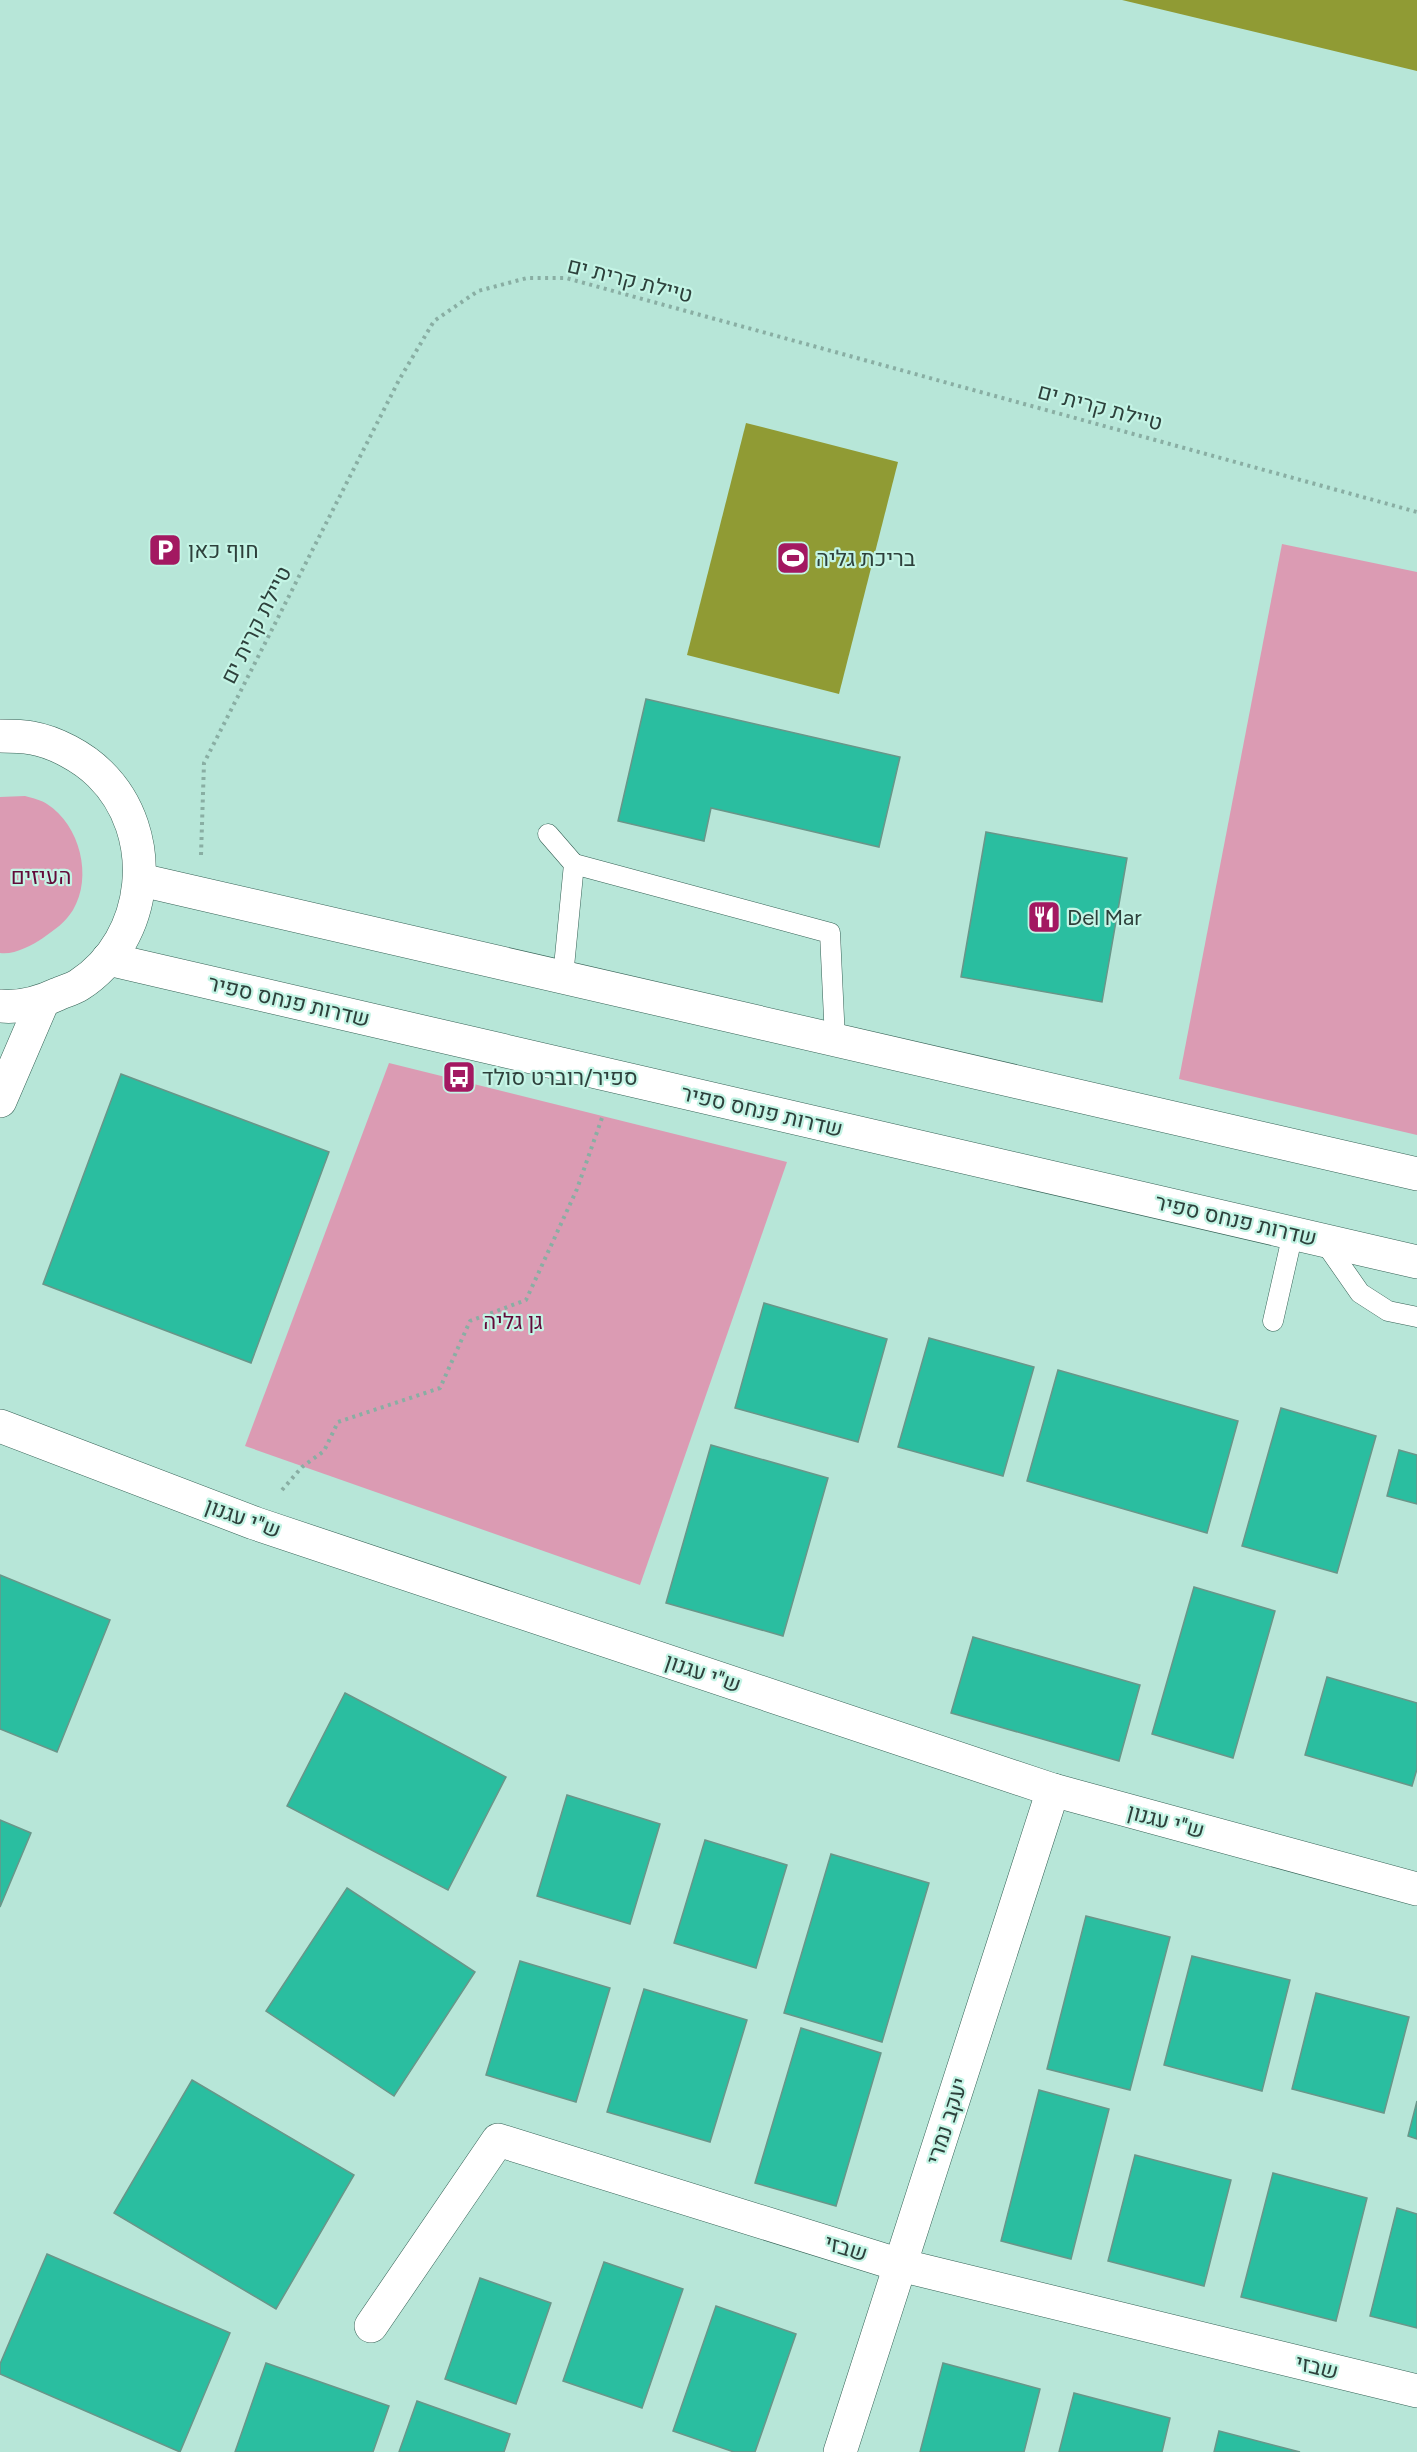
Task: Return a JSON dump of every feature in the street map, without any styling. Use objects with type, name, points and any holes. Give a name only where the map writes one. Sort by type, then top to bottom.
[{"type":"street","points":[[0,736],[32,738],[69,751],[100,774],[123,805],[138,841],[141,880],[130,923],[108,959],[78,985],[43,1001],[0,1006]]},
{"type":"street","points":[[141,880],[1417,1173]]},
{"type":"street","name":"שדרות פנחס ספיר","points":[[108,959],[1417,1262]]},
{"type":"street","points":[[0,1101],[43,1001]]},
{"type":"street","name":"ש\"י עגנון","points":[[0,1426],[254,1523],[1053,1790],[1417,1889]]},
{"type":"street","name":"יעקב נמרי","points":[[840,2452],[1053,1790]]},
{"type":"street","name":"שבזי","points":[[371,2326],[498,2140],[900,2265],[1417,2391]]},
{"type":"lane","points":[[548,834],[574,864],[830,933],[835,1040]]},
{"type":"lane","points":[[563,977],[574,864]]},
{"type":"lane","points":[[1273,1321],[1308,1237],[1360,1293],[1388,1311],[1417,1317]]},
{"type":"path","name":"טיילת קרית ים","points":[[199,894],[204,763],[399,380],[434,321],[478,291],[527,278],[566,278],[1417,512]]},
{"type":"path","points":[[254,1523],[302,1467],[324,1450],[338,1422],[440,1388],[470,1321],[526,1300],[577,1189],[617,1077]]},
{"type":"green space","points":[[1282,544],[1417,572],[1417,1135],[1179,1079]]},
{"type":"green space","name":"העיזים","points":[[25,796],[47,804],[68,825],[80,852],[82,882],[73,910],[59,926],[28,947],[11,953],[0,953],[0,797]]},
{"type":"green space","name":"גן גליה","points":[[389,1063],[787,1162],[640,1585],[245,1446]]},
{"type":"shaded area","points":[[1122,0],[1417,0],[1417,71]]},
{"type":"shaded area","name":"בריכת גליה","points":[[746,423],[898,462],[839,694],[687,655]]},
{"type":"building","points":[[646,699],[900,757],[879,847],[711,808],[704,841],[618,821]]},
{"type":"building","name":"Del Mar","points":[[986,832],[1127,858],[1102,1002],[961,977]]},
{"type":"building","points":[[121,1074],[329,1152],[251,1363],[43,1284]]},
{"type":"building","points":[[764,1303],[887,1339],[858,1442],[735,1408]]},
{"type":"building","points":[[929,1338],[1034,1367],[1003,1476],[898,1447]]},
{"type":"building","points":[[1058,1370],[1238,1421],[1207,1533],[1027,1481]]},
{"type":"building","points":[[1281,1408],[1376,1436],[1337,1573],[1242,1546]]},
{"type":"building","points":[[711,1445],[828,1478],[783,1636],[666,1603]]},
{"type":"building","points":[[1399,1450],[1417,1455],[1417,1504],[1387,1496]]},
{"type":"building","points":[[0,1575],[110,1620],[57,1752],[0,1729]]},
{"type":"building","points":[[1194,1587],[1275,1611],[1233,1758],[1152,1734]]},
{"type":"building","points":[[973,1637],[1140,1685],[1119,1761],[951,1713]]},
{"type":"building","points":[[1327,1677],[1417,1703],[1417,1769],[1412,1786],[1305,1755]]},
{"type":"building","points":[[345,1693],[506,1777],[448,1890],[287,1806]]},
{"type":"building","points":[[567,1795],[660,1824],[630,1924],[537,1896]]},
{"type":"building","points":[[0,1820],[31,1833],[0,1907]]},
{"type":"building","points":[[705,1840],[787,1865],[756,1968],[674,1943]]},
{"type":"building","points":[[831,1854],[929,1883],[882,2042],[784,2013]]},
{"type":"building","points":[[347,1888],[475,1972],[394,2096],[266,2011]]},
{"type":"building","points":[[1086,1916],[1170,1937],[1130,2090],[1047,2069]]},
{"type":"building","points":[[1192,1956],[1290,1980],[1262,2091],[1164,2065]]},
{"type":"building","points":[[520,1961],[610,1988],[576,2102],[486,2075]]},
{"type":"building","points":[[644,1989],[747,2020],[710,2142],[607,2112]]},
{"type":"building","points":[[1316,1993],[1409,2017],[1384,2113],[1292,2089]]},
{"type":"building","points":[[801,2028],[881,2053],[836,2206],[755,2183]]},
{"type":"building","points":[[192,2080],[354,2175],[276,2309],[114,2213]]},
{"type":"building","points":[[1039,2090],[1109,2109],[1071,2259],[1001,2241]]},
{"type":"building","points":[[1417,2101],[1417,2139],[1408,2136]]},
{"type":"building","points":[[1135,2155],[1231,2180],[1204,2286],[1108,2261]]},
{"type":"building","points":[[1273,2173],[1367,2198],[1336,2321],[1241,2297]]},
{"type":"building","points":[[1397,2208],[1417,2214],[1417,2328],[1370,2316]]},
{"type":"building","points":[[47,2254],[230,2333],[180,2452],[0,2374],[0,2364]]},
{"type":"building","points":[[604,2262],[683,2289],[642,2408],[563,2381]]},
{"type":"building","points":[[480,2278],[551,2303],[516,2404],[445,2379]]},
{"type":"building","points":[[716,2306],[796,2334],[755,2452],[734,2452],[673,2431]]},
{"type":"building","points":[[266,2363],[389,2406],[373,2452],[235,2452]]},
{"type":"building","points":[[943,2363],[1040,2389],[1024,2452],[920,2452]]},
{"type":"building","points":[[1074,2393],[1170,2418],[1162,2452],[1059,2452]]},
{"type":"building","points":[[417,2401],[510,2434],[504,2452],[399,2452]]},
{"type":"building","points":[[1219,2431],[1300,2452],[1214,2452]]},
{"type":"place","name":"חוף כאן","points":[[165,550]]},
{"type":"place","name":"בריכת גליה","points":[[793,558]]},
{"type":"place","name":"Del Mar","points":[[1044,917]]},
{"type":"place","name":"ספיר/רוברט סולד","points":[[459,1077]]}]
